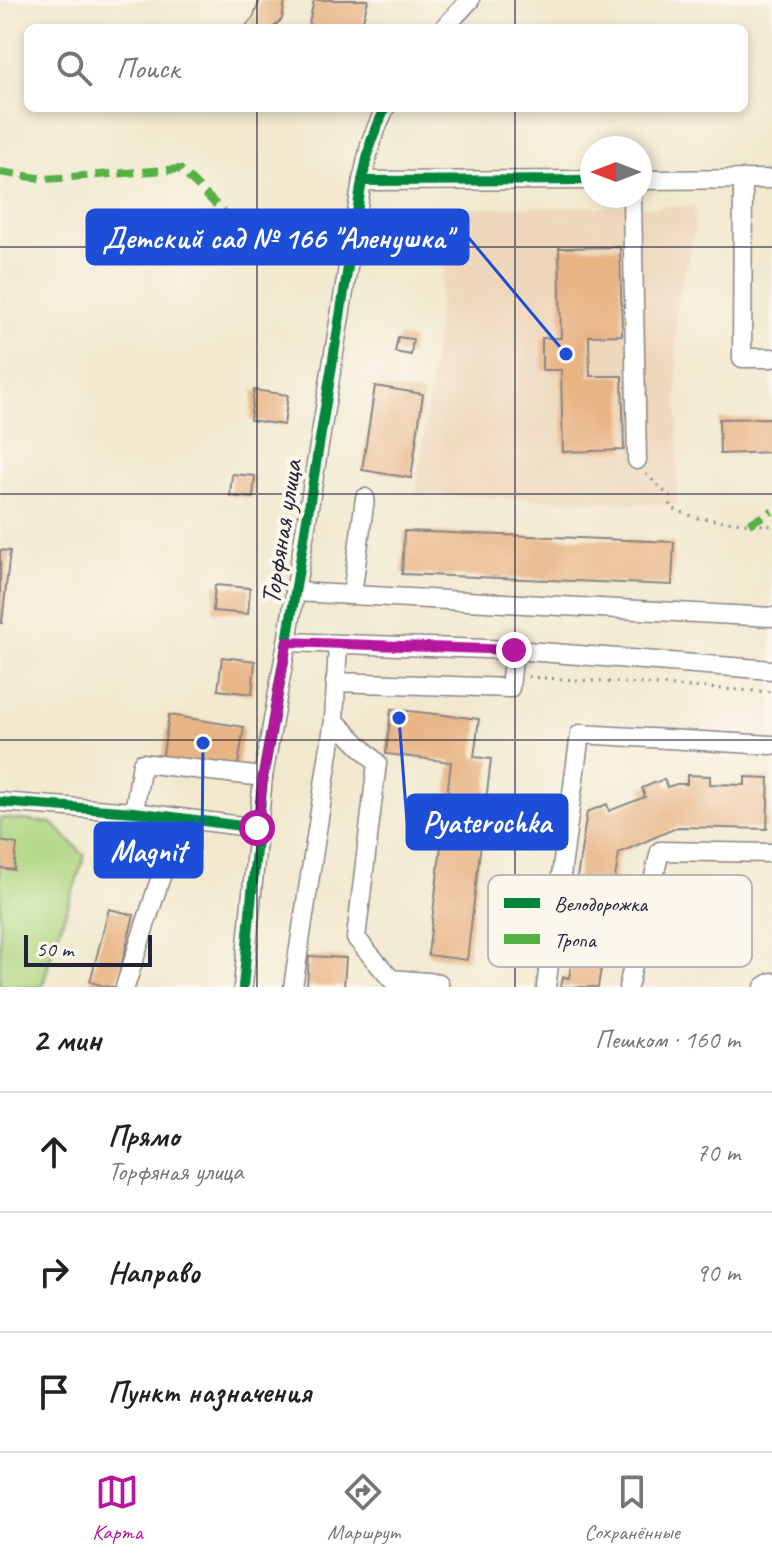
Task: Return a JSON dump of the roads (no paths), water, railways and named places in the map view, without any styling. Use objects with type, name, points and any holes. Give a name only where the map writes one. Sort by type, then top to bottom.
[{"type":"street","points":[[448,24],[470,0]]},
{"type":"street","name":"Торфяная улица","points":[[243,987],[263,777],[362,181],[371,141],[383,112]]},
{"type":"street","points":[[743,179],[742,358],[772,358]]},
{"type":"street","points":[[652,180],[772,179]]},
{"type":"street","points":[[362,181],[580,180]]},
{"type":"street","points":[[632,208],[637,460]]},
{"type":"street","points":[[352,595],[365,498]]},
{"type":"street","points":[[295,592],[772,617]]},
{"type":"street","points":[[287,642],[514,650],[772,670]]},
{"type":"street","points":[[293,987],[334,720],[338,644]]},
{"type":"street","points":[[335,682],[510,688],[514,650]]},
{"type":"street","points":[[334,720],[377,763],[356,938],[391,979],[439,983],[439,987]]},
{"type":"street","points":[[561,875],[580,734],[772,745]]},
{"type":"street","points":[[134,812],[142,763],[263,777]]},
{"type":"street","points":[[0,802],[134,812],[257,828]]},
{"type":"street","points":[[125,987],[180,818]]},
{"type":"street","points":[[654,875],[660,851],[772,853]]},
{"type":"street","points":[[546,987],[549,967]]},
{"type":"street","points":[[628,987],[633,967]]},
{"type":"street","points":[[764,987],[772,982]]},
{"type":"place","name":"Детский сад № 166 \"Аленушка\"","points":[[566,354]]},
{"type":"place","name":"Pyaterochka","points":[[399,718]]},
{"type":"place","name":"Magnit","points":[[203,743]]}]
